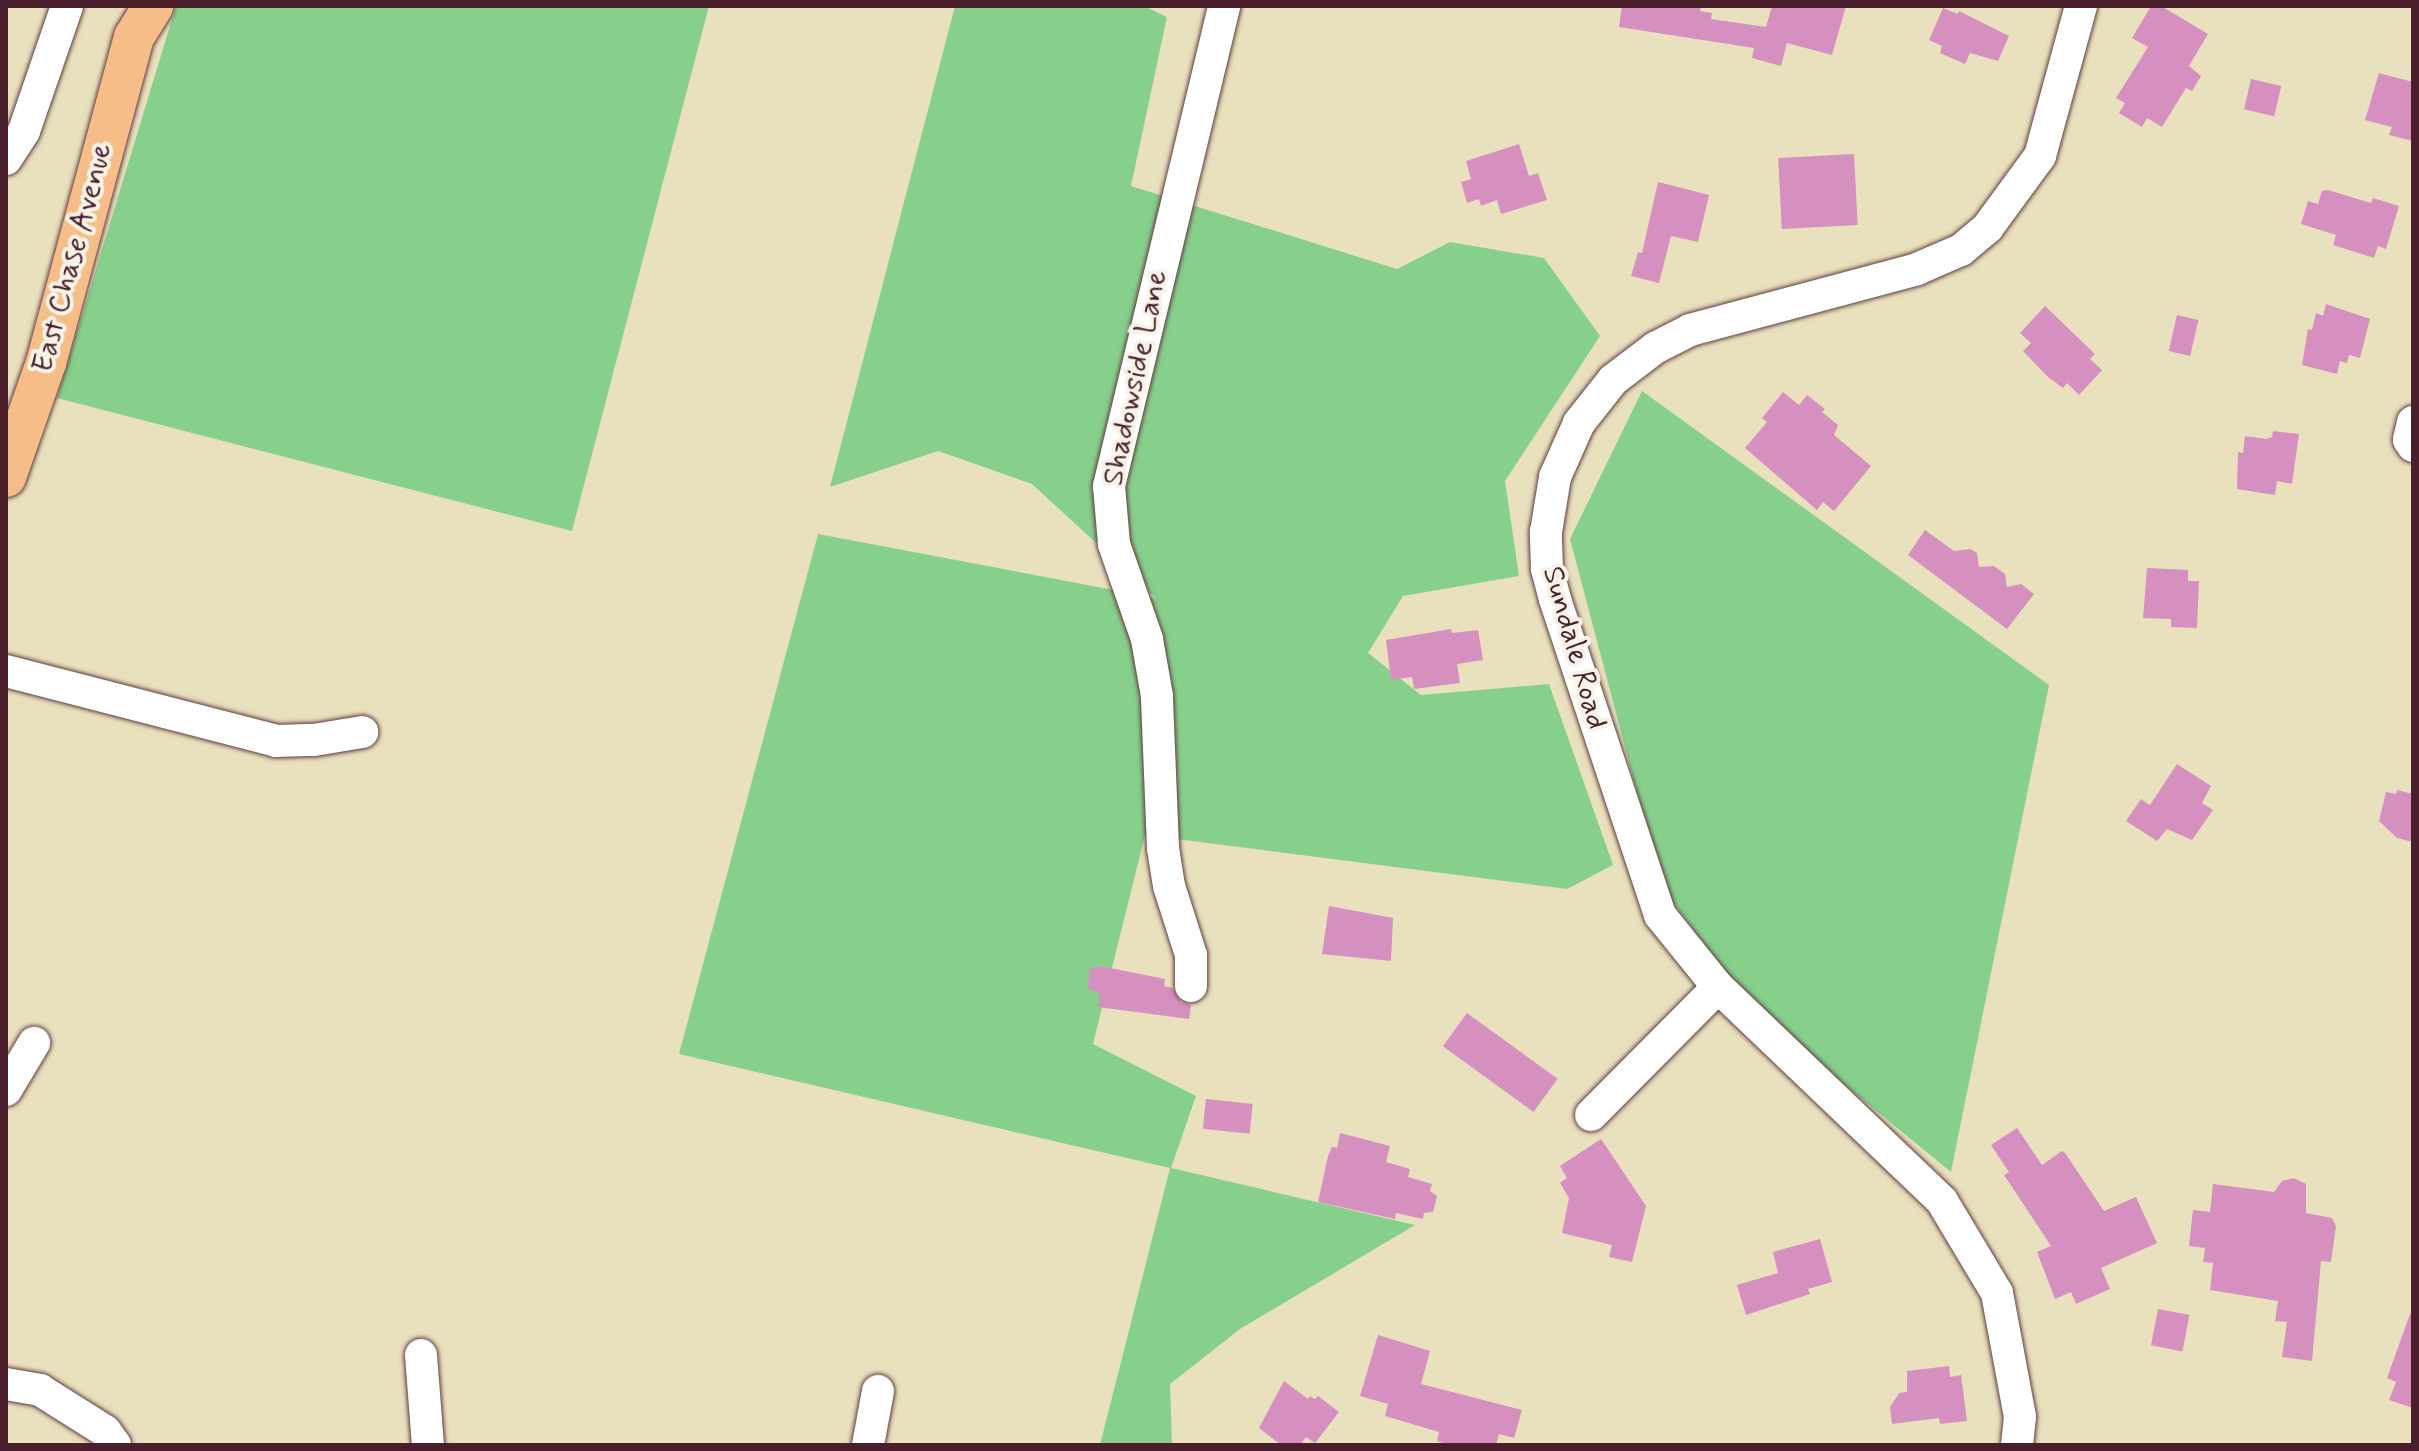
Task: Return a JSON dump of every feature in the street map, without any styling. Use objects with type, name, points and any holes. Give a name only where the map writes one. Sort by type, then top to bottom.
[{"type":"main road","name":"East Chase Avenue","points":[[6,477],[46,363],[139,16]]},
{"type":"street","points":[[6,159],[24,131],[67,6]]},
{"type":"street","name":"Shadowside Lane","points":[[1191,986],[1191,955],[1169,886],[1163,848],[1157,696],[1147,639],[1114,544],[1109,486],[1224,6]]},
{"type":"street","name":"Sundale Road","points":[[2017,1445],[2020,1417],[1997,1293],[1942,1201],[1718,987],[1660,915],[1555,599],[1547,569],[1546,532],[1550,497],[1565,450],[1595,401],[1613,380],[1655,348],[1690,330],[1917,269],[1961,250],[1988,227],[2040,156],[2081,6]]},
{"type":"street","points":[[2413,422],[2409,440],[2413,446]]},
{"type":"street","points":[[6,671],[276,741],[314,740],[362,732]]},
{"type":"street","points":[[1591,1115],[1718,987]]},
{"type":"street","points":[[6,1090],[34,1043]]},
{"type":"street","points":[[421,1355],[428,1445]]},
{"type":"street","points":[[6,1384],[40,1390],[105,1431],[115,1445]]},
{"type":"street","points":[[868,1445],[878,1391]]},
{"type":"green space","points":[[176,6],[709,6],[572,531],[57,398]]},
{"type":"green space","points":[[955,6],[1144,6],[1167,17],[1131,186],[1397,269],[1450,242],[1544,258],[1600,336],[1505,481],[1519,576],[1403,596],[1368,653],[1421,695],[1549,684],[1613,865],[1567,889],[1145,835],[1093,1044],[1196,1096],[1171,1168],[1415,1225],[1240,1329],[1170,1384],[1172,1445],[1100,1445],[1170,1168],[679,1054],[818,534],[1156,598],[1032,484],[938,451],[830,487]]},
{"type":"green space","points":[[1642,391],[2049,685],[1951,1172],[1752,1009],[1662,887],[1570,539]]},
{"type":"building","points":[[1622,6],[1701,6],[1700,11],[1712,13],[1711,19],[1766,27],[1772,6],[1846,6],[1832,55],[1787,43],[1781,66],[1752,58],[1754,48],[1619,27]]},
{"type":"building","points":[[2151,6],[2161,6],[2208,34],[2189,66],[2201,76],[2192,91],[2186,88],[2162,127],[2147,118],[2142,127],[2119,113],[2125,103],[2116,98],[2148,47],[2132,38]]},
{"type":"building","points":[[1943,8],[1958,14],[1959,11],[2009,36],[1998,61],[1970,53],[1965,64],[1940,53],[1942,46],[1929,40]]},
{"type":"building","points":[[2379,73],[2413,82],[2413,141],[2389,135],[2392,127],[2365,120]]},
{"type":"building","points":[[2251,79],[2281,86],[2274,116],[2244,109]]},
{"type":"building","points":[[1519,144],[1529,176],[1538,173],[1547,200],[1501,214],[1497,200],[1481,206],[1479,199],[1467,203],[1461,182],[1471,179],[1466,161]]},
{"type":"building","points":[[1854,154],[1858,225],[1782,229],[1778,158]]},
{"type":"building","points":[[1658,182],[1709,195],[1698,242],[1671,236],[1659,283],[1631,276],[1638,252],[1642,253]]},
{"type":"building","points":[[2322,191],[2371,203],[2373,198],[2399,206],[2386,249],[2378,246],[2374,258],[2333,245],[2336,235],[2301,224],[2308,201],[2318,204]]},
{"type":"building","points":[[2326,304],[2370,319],[2360,358],[2349,355],[2347,363],[2340,361],[2337,374],[2302,365],[2308,329],[2312,330],[2316,313],[2323,316]]},
{"type":"building","points":[[2045,306],[2095,354],[2090,359],[2102,370],[2079,395],[2067,383],[2063,388],[2048,377],[2023,351],[2031,343],[2020,333]]},
{"type":"building","points":[[2177,315],[2198,320],[2190,356],[2169,351]]},
{"type":"building","points":[[1783,392],[1799,405],[1807,395],[1825,409],[1822,412],[1838,425],[1834,435],[1871,466],[1834,511],[1823,502],[1817,510],[1745,448],[1767,422],[1762,418]]},
{"type":"building","points":[[2273,431],[2299,434],[2292,484],[2277,481],[2275,495],[2237,489],[2238,452],[2243,453],[2245,436],[2266,439],[2272,437]]},
{"type":"building","points":[[1925,530],[1954,551],[1970,549],[1977,553],[1979,567],[1994,566],[2005,574],[2007,587],[2021,584],[2034,594],[2007,629],[1908,555]]},
{"type":"building","points":[[2147,568],[2188,570],[2188,581],[2199,581],[2197,628],[2171,627],[2171,619],[2143,618]]},
{"type":"building","points":[[1451,629],[1452,633],[1478,630],[1483,660],[1457,664],[1460,683],[1414,689],[1412,677],[1391,680],[1386,640]]},
{"type":"building","points":[[2177,764],[2211,786],[2202,803],[2213,810],[2192,840],[2167,829],[2157,841],[2126,821],[2141,799],[2150,805]]},
{"type":"building","points":[[2397,790],[2413,794],[2413,842],[2397,838],[2379,821],[2386,792],[2396,794]]},
{"type":"building","points":[[1329,906],[1393,918],[1391,961],[1322,954]]},
{"type":"building","points":[[1100,966],[1165,979],[1164,986],[1172,988],[1181,1002],[1191,1005],[1189,1019],[1098,1007],[1100,994],[1088,988],[1090,968]]},
{"type":"building","points":[[1467,1013],[1558,1079],[1534,1112],[1443,1046]]},
{"type":"building","points":[[1206,1099],[1253,1104],[1250,1134],[1203,1129]]},
{"type":"building","points":[[2017,1128],[2042,1165],[2062,1151],[2065,1153],[2104,1211],[2136,1197],[2157,1243],[2101,1268],[2110,1289],[2076,1304],[2071,1292],[2055,1299],[2037,1252],[2051,1246],[2004,1175],[2009,1172],[1991,1145]]},
{"type":"building","points":[[1340,1133],[1390,1146],[1386,1162],[1410,1169],[1408,1177],[1432,1184],[1430,1191],[1437,1196],[1433,1212],[1424,1213],[1423,1219],[1396,1213],[1395,1219],[1318,1202],[1328,1156],[1332,1147],[1337,1148]]},
{"type":"building","points":[[1601,1139],[1646,1206],[1632,1262],[1609,1257],[1612,1245],[1562,1233],[1569,1198],[1560,1183],[1567,1178],[1560,1166]]},
{"type":"building","points":[[2294,1178],[2306,1184],[2306,1213],[2332,1218],[2336,1226],[2331,1262],[2321,1261],[2312,1361],[2282,1357],[2287,1322],[2275,1321],[2278,1301],[2210,1290],[2213,1263],[2203,1262],[2205,1248],[2189,1246],[2193,1210],[2210,1212],[2213,1184],[2274,1192],[2282,1181]]},
{"type":"building","points":[[1820,1239],[1832,1282],[1808,1289],[1810,1294],[1746,1315],[1737,1285],[1778,1273],[1773,1252]]},
{"type":"building","points":[[2158,1309],[2189,1315],[2182,1351],[2151,1345]]},
{"type":"building","points":[[2410,1314],[2413,1314],[2413,1408],[2389,1400],[2396,1382],[2387,1378]]},
{"type":"building","points":[[1378,1335],[1430,1351],[1421,1384],[1522,1410],[1514,1438],[1499,1434],[1496,1445],[1449,1445],[1437,1441],[1439,1432],[1385,1416],[1388,1404],[1360,1396]]},
{"type":"building","points":[[1949,1366],[1950,1377],[1961,1375],[1967,1421],[1940,1424],[1939,1418],[1892,1424],[1890,1407],[1899,1393],[1907,1392],[1907,1371]]},
{"type":"building","points":[[1284,1381],[1308,1399],[1318,1396],[1339,1412],[1315,1443],[1306,1437],[1300,1445],[1281,1445],[1259,1428]]}]
